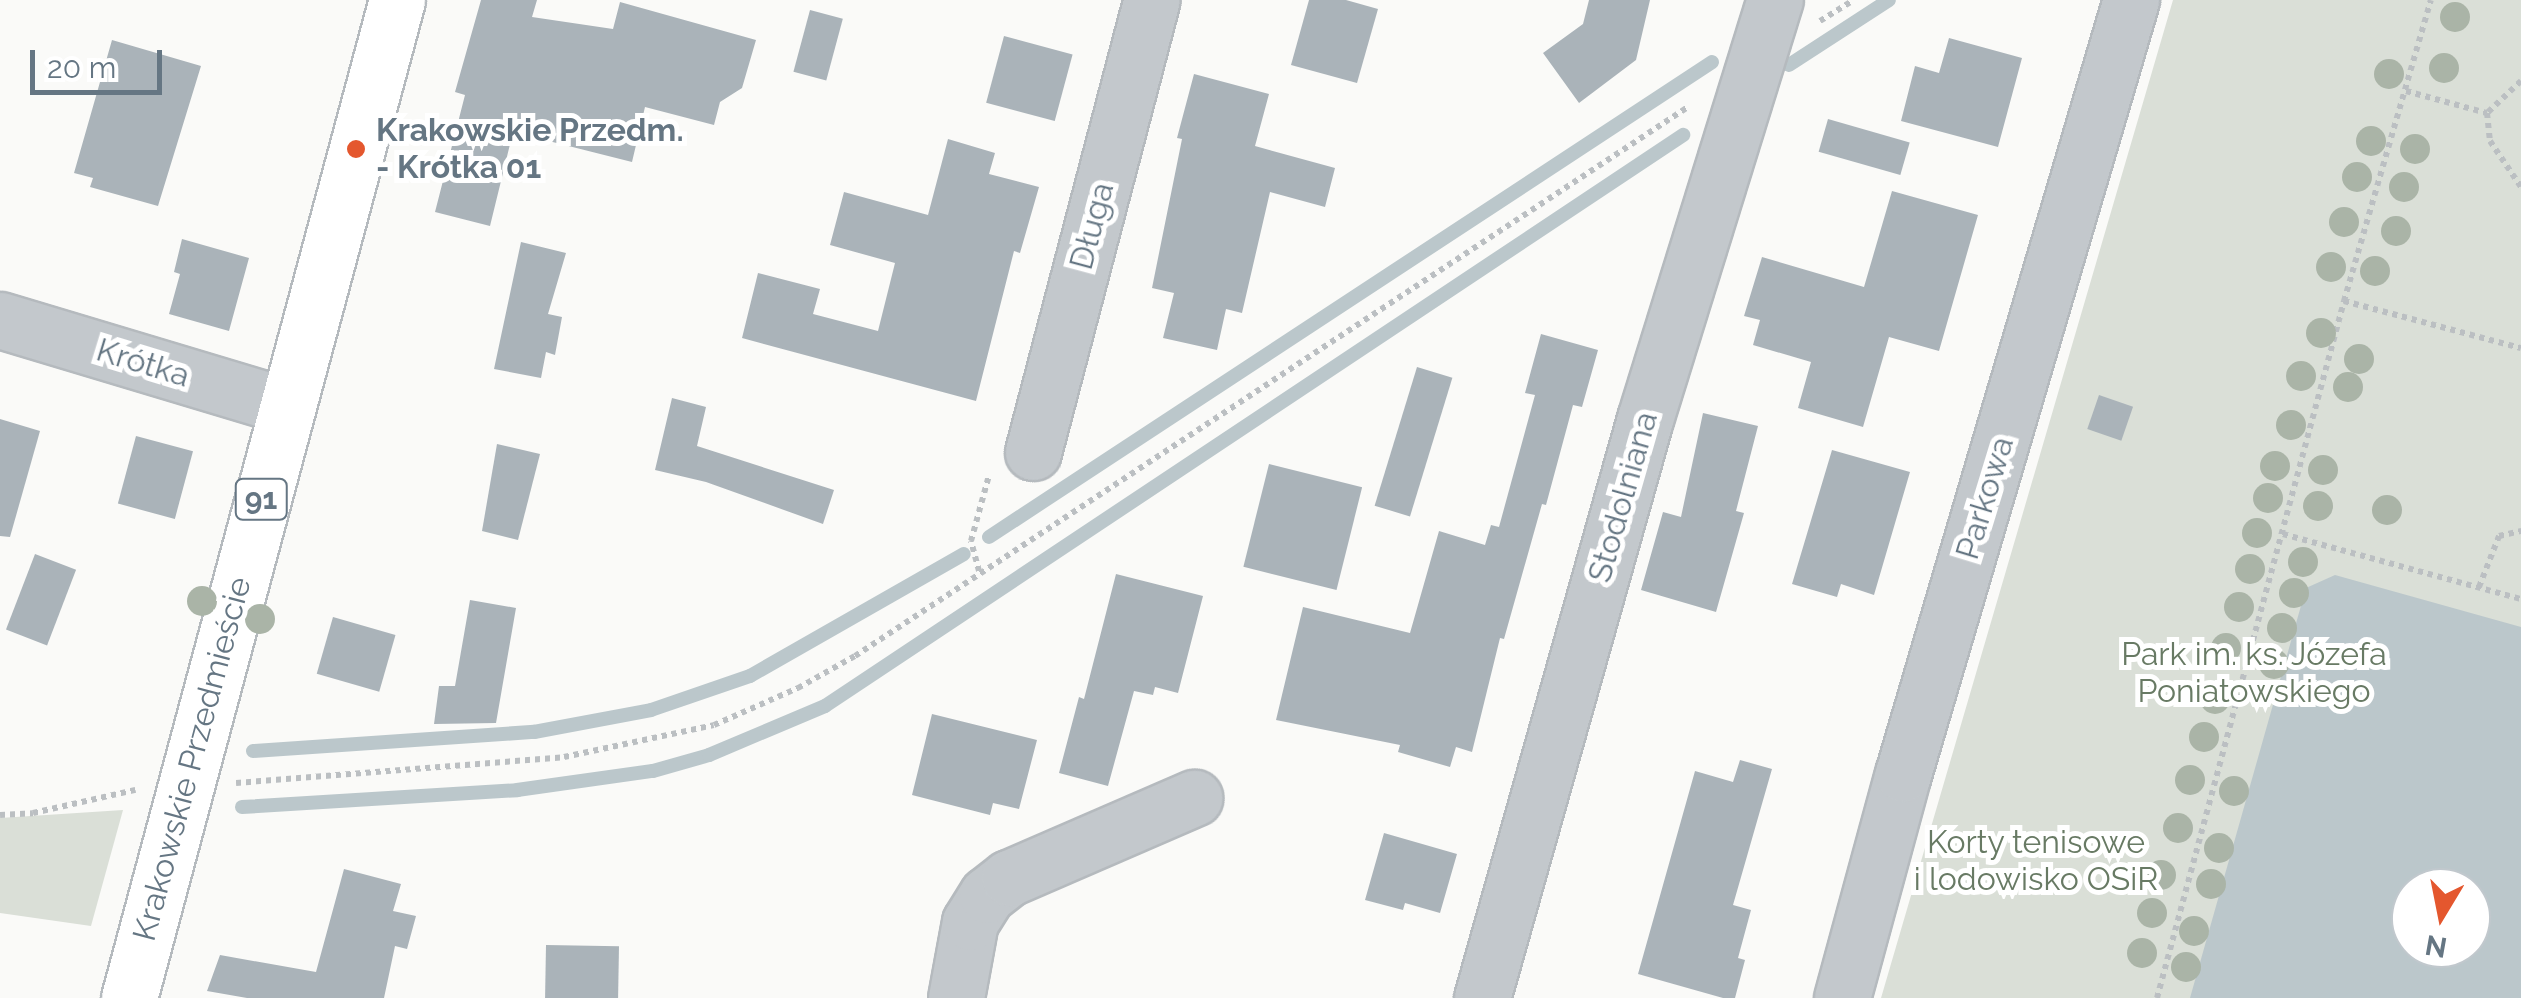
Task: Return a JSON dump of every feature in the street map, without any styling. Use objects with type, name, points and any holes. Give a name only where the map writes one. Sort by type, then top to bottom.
[{"type":"main road","name":"Krakowskie Przedmieście","points":[[129,998],[397,0]]},
{"type":"street","name":"Długa","points":[[1033,452],[1152,0]]},
{"type":"street","name":"Stodolniana","points":[[1482,998],[1645,419],[1775,0]]},
{"type":"street","name":"Parkowa","points":[[1842,998],[1903,774],[2131,0]]},
{"type":"street","name":"Krótka","points":[[0,320],[286,406]]},
{"type":"street","points":[[956,998],[970,922],[987,895],[1009,878],[1194,798]]},
{"type":"path","points":[[2156,998],[2344,301],[2431,0]]},
{"type":"path","points":[[2521,81],[2488,114],[2490,141],[2521,187]]},
{"type":"path","points":[[2406,91],[2488,114]]},
{"type":"path","points":[[228,783],[564,757],[714,725],[798,688],[855,656],[1699,100]]},
{"type":"path","points":[[2344,301],[2521,348]]},
{"type":"path","points":[[2479,587],[2499,536],[2521,529]]},
{"type":"path","points":[[2284,534],[2521,598]]},
{"type":"path","points":[[0,816],[33,813],[114,792],[151,788]]},
{"type":"green space","name":"Park im. ks. Józefa Poniatowskiego","points":[[2173,0],[2521,0],[2521,998],[1881,998]]},
{"type":"green space","points":[[123,810],[91,926],[0,913],[0,818]]},
{"type":"shaded area","points":[[2335,575],[2521,627],[2521,998],[2190,998],[2306,588]]},
{"type":"building","points":[[481,0],[537,0],[532,17],[613,29],[620,2],[756,40],[742,88],[720,102],[714,125],[645,107],[632,162],[513,132],[490,226],[435,212],[465,95],[455,92]]},
{"type":"building","points":[[1309,0],[1346,0],[1378,9],[1357,83],[1291,65]]},
{"type":"building","points":[[1589,0],[1650,0],[1636,60],[1579,103],[1543,53],[1583,24]]},
{"type":"building","points":[[810,10],[843,19],[826,81],[793,72]]},
{"type":"building","points":[[1004,36],[1073,54],[1055,121],[986,103]]},
{"type":"building","points":[[1949,38],[2022,58],[1998,147],[1901,121],[1915,66],[1939,73]]},
{"type":"building","points":[[112,40],[201,66],[158,206],[90,187],[93,178],[74,173]]},
{"type":"building","points":[[1194,74],[1269,94],[1255,146],[1335,168],[1325,207],[1270,192],[1242,313],[1226,309],[1217,350],[1163,338],[1174,293],[1152,288],[1182,139],[1177,138]]},
{"type":"building","points":[[1828,119],[1910,142],[1900,175],[1819,152]]},
{"type":"building","points":[[948,139],[995,153],[989,174],[1039,187],[1020,253],[1014,251],[976,401],[742,338],[758,273],[820,289],[813,314],[878,331],[895,263],[830,245],[844,192],[928,215]]},
{"type":"building","points":[[1892,191],[1978,215],[1939,351],[1889,337],[1863,427],[1798,408],[1811,362],[1753,345],[1760,320],[1744,316],[1762,257],[1864,287]]},
{"type":"building","points":[[182,239],[249,258],[229,331],[169,314],[180,274],[174,272]]},
{"type":"building","points":[[521,242],[566,253],[548,314],[562,317],[555,355],[546,352],[541,378],[494,369]]},
{"type":"building","points":[[1541,334],[1598,350],[1582,407],[1573,405],[1546,505],[1542,504],[1504,639],[1500,638],[1472,752],[1456,747],[1450,767],[1398,752],[1400,745],[1276,720],[1303,607],[1410,633],[1439,531],[1485,545],[1491,525],[1499,527],[1535,395],[1525,393]]},
{"type":"building","points":[[1417,367],[1452,378],[1410,516],[1375,506]]},
{"type":"building","points":[[2099,395],[2133,407],[2121,441],[2087,429]]},
{"type":"building","points":[[672,398],[706,407],[697,446],[834,490],[823,524],[706,482],[655,470]]},
{"type":"building","points":[[1703,413],[1758,426],[1736,511],[1744,513],[1716,612],[1641,590],[1663,512],[1681,517]]},
{"type":"building","points":[[0,419],[40,431],[10,537],[0,536]]},
{"type":"building","points":[[136,436],[193,451],[175,519],[118,504]]},
{"type":"building","points":[[497,444],[540,454],[518,540],[482,531]]},
{"type":"building","points":[[1832,450],[1910,472],[1874,595],[1841,584],[1837,597],[1792,584]]},
{"type":"building","points":[[1269,464],[1362,487],[1337,590],[1243,567]]},
{"type":"building","points":[[35,554],[76,570],[47,645],[6,630]]},
{"type":"building","points":[[1116,574],[1203,596],[1178,693],[1155,687],[1153,695],[1134,691],[1108,786],[1059,773],[1079,697],[1084,699]]},
{"type":"building","points":[[470,600],[516,608],[496,723],[434,724],[439,686],[455,686]]},
{"type":"building","points":[[333,617],[395,635],[379,692],[317,674]]},
{"type":"building","points":[[932,714],[1037,740],[1019,809],[993,803],[990,815],[912,795]]},
{"type":"building","points":[[1740,760],[1772,769],[1733,905],[1751,910],[1738,958],[1745,960],[1735,998],[1723,998],[1638,974],[1695,771],[1733,782]]},
{"type":"building","points":[[1384,833],[1457,854],[1440,913],[1405,903],[1403,910],[1365,900]]},
{"type":"building","points":[[344,869],[401,884],[393,911],[416,916],[407,949],[395,946],[384,998],[247,998],[207,991],[220,955],[316,972]]},
{"type":"building","points":[[546,945],[619,946],[618,998],[545,998]]},
{"type":"waterway","points":[[1789,65],[1889,0]]},
{"type":"waterway","points":[[989,537],[1712,62]]},
{"type":"waterway","points":[[242,807],[517,790],[653,771],[709,755],[825,706],[1683,135]]},
{"type":"waterway","points":[[253,751],[534,732],[651,710],[750,676],[964,554]]},
{"type":"place","name":"Krakowskie Przedm. - Krótka 01","points":[[356,149]]},
{"type":"park label","name":"Korty tenisowe i lodowisko OSiR","points":[[2036,862]]}]
